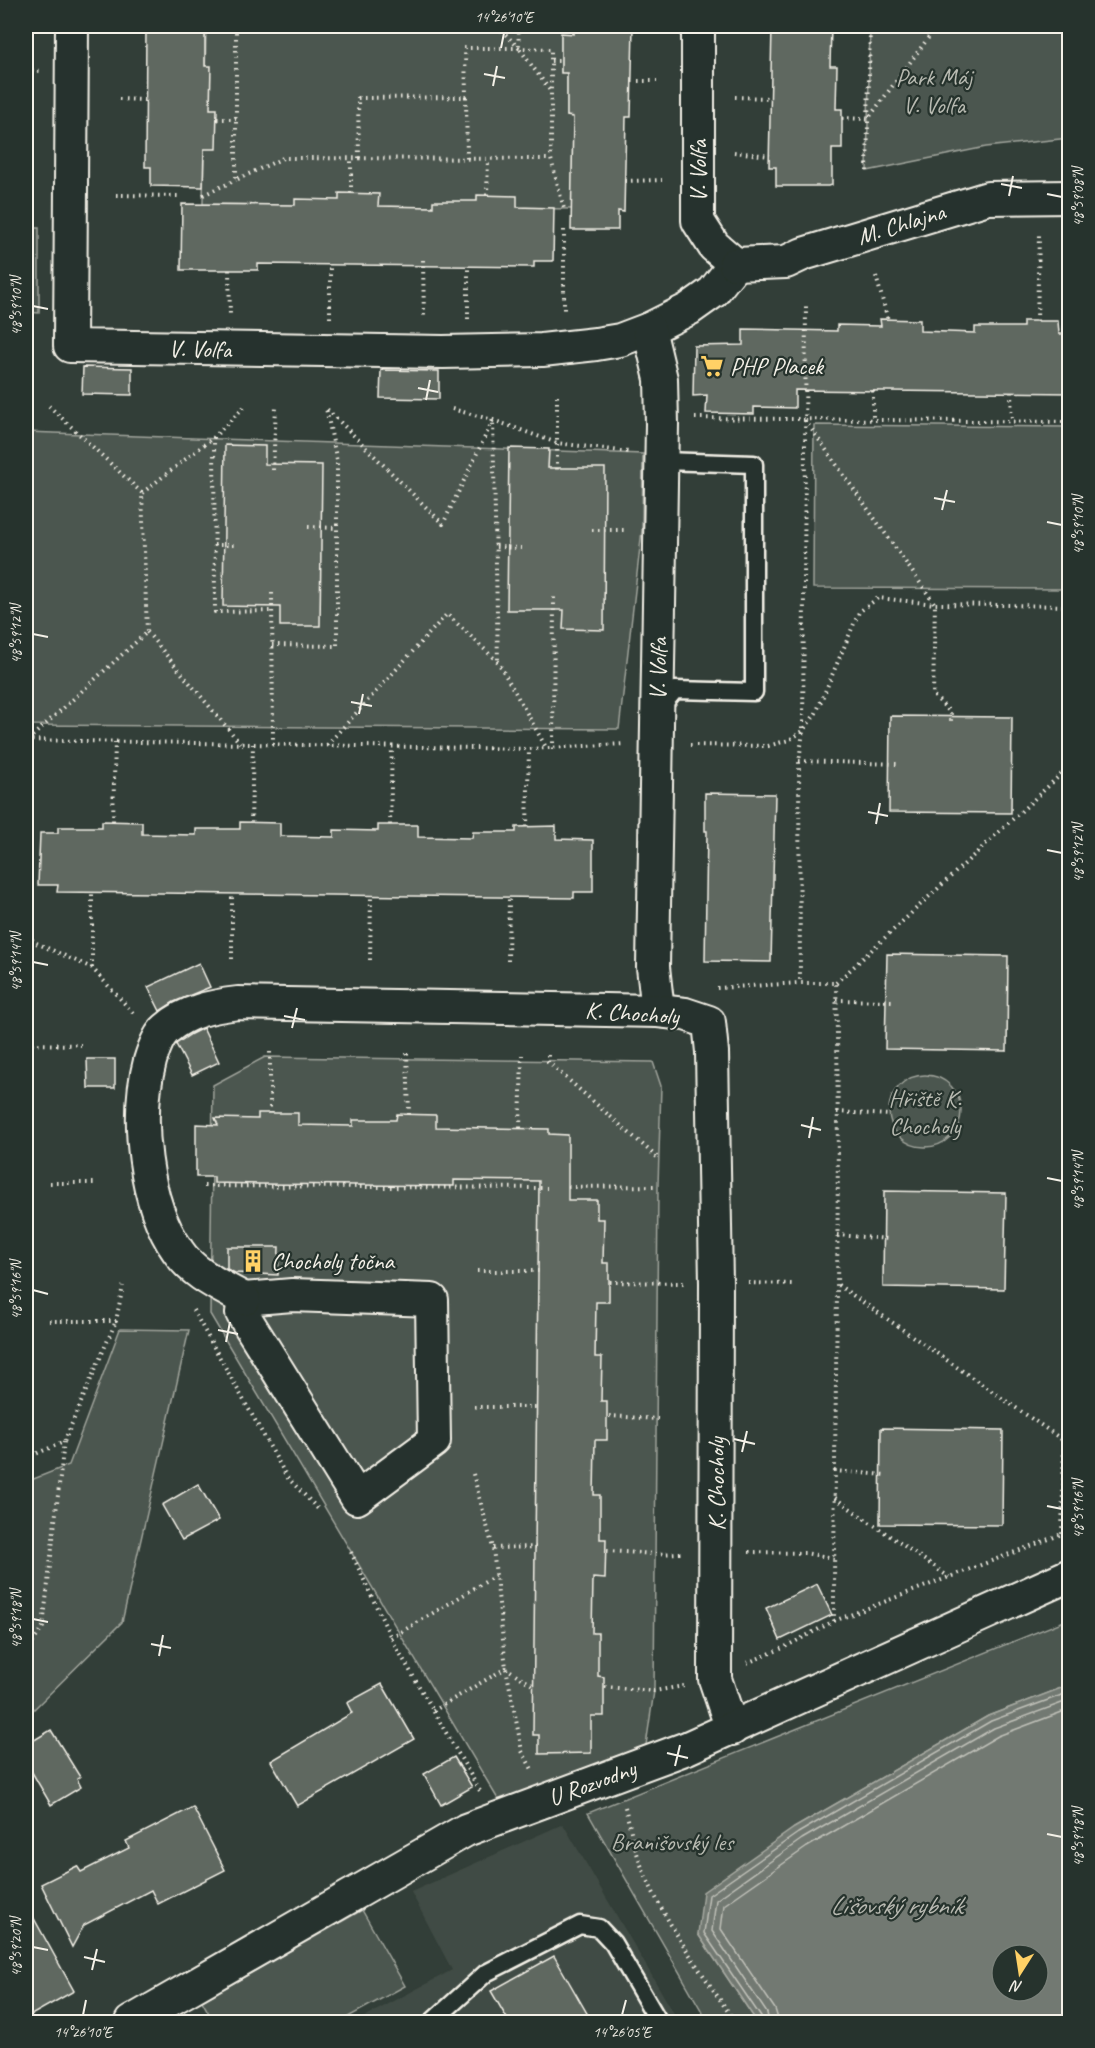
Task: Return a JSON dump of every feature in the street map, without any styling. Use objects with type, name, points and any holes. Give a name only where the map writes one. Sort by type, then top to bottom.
[{"type":"street","name":"V. Volfa","points":[[72,26],[70,346],[443,352],[542,350],[620,340],[649,329],[689,309],[712,292],[735,264],[714,246],[698,220],[698,26]]},
{"type":"street","name":"M. Chlajna","points":[[735,264],[786,262],[803,254],[988,198],[1070,197]]},
{"type":"street","name":"V. Volfa","points":[[649,329],[661,379],[662,461],[653,967],[658,1011]]},
{"type":"street","name":"K. Chocholy","points":[[165,1030],[181,1018],[200,1010],[238,1003],[658,1011],[685,1014],[709,1022],[712,1064],[716,1283],[715,1679],[732,1729]]},
{"type":"street","points":[[165,1030],[154,1050],[147,1072],[144,1106],[145,1149],[162,1223],[178,1253],[200,1273],[244,1299],[292,1295],[432,1300],[434,1441],[357,1498],[242,1313],[244,1299]]},
{"type":"street","name":"U Rozvodny","points":[[151,2018],[466,1830],[616,1775],[732,1729],[1070,1575]]},
{"type":"lane","points":[[658,711],[675,690],[754,692],[754,464],[662,461]]},
{"type":"lane","points":[[432,2022],[486,1973],[580,1925],[599,1928],[613,1943],[659,2022]]},
{"type":"path","points":[[236,26],[236,180]]},
{"type":"path","points":[[497,26],[519,48],[551,93]]},
{"type":"path","points":[[518,26],[519,48]]},
{"type":"path","points":[[867,171],[870,26]]},
{"type":"path","points":[[868,118],[938,26]]},
{"type":"path","points":[[467,159],[465,48],[551,49],[551,159],[564,208]]},
{"type":"path","points":[[551,61],[561,61]]},
{"type":"path","points":[[632,81],[657,81]]},
{"type":"path","points":[[735,97],[771,99]]},
{"type":"path","points":[[359,159],[358,98],[466,98]]},
{"type":"path","points":[[119,99],[145,100]]},
{"type":"path","points":[[842,118],[868,118]]},
{"type":"path","points":[[217,120],[236,119]]},
{"type":"path","points":[[734,152],[770,156]]},
{"type":"path","points":[[203,195],[284,158],[551,159]]},
{"type":"path","points":[[351,158],[351,194]]},
{"type":"path","points":[[487,195],[488,159]]},
{"type":"path","points":[[625,181],[662,180]]},
{"type":"path","points":[[116,195],[182,196]]},
{"type":"path","points":[[564,230],[564,312]]},
{"type":"path","points":[[1037,321],[1039,235]]},
{"type":"path","points":[[423,260],[424,320]]},
{"type":"path","points":[[330,265],[330,318]]},
{"type":"path","points":[[468,266],[468,321]]},
{"type":"path","points":[[229,270],[230,316]]},
{"type":"path","points":[[876,276],[888,320]]},
{"type":"path","points":[[800,984],[799,761],[803,731],[806,303]]},
{"type":"path","points":[[873,391],[873,420]]},
{"type":"path","points":[[1011,392],[1012,421]]},
{"type":"path","points":[[557,396],[557,474]]},
{"type":"path","points":[[49,406],[142,493],[147,632],[240,744]]},
{"type":"path","points":[[142,493],[214,437],[244,407]]},
{"type":"path","points":[[273,471],[276,407]]},
{"type":"path","points":[[273,645],[338,646],[337,462],[326,408],[443,524],[493,420]]},
{"type":"path","points":[[452,409],[493,420],[557,443],[632,453]]},
{"type":"path","points":[[694,418],[1070,422]]},
{"type":"path","points":[[493,420],[498,662]]},
{"type":"path","points":[[805,420],[935,604],[933,695],[951,713],[951,723]]},
{"type":"path","points":[[214,437],[215,612],[272,611]]},
{"type":"path","points":[[308,527],[337,528]]},
{"type":"path","points":[[591,530],[632,530]]},
{"type":"path","points":[[214,545],[237,545]]},
{"type":"path","points":[[496,547],[521,548]]},
{"type":"path","points":[[272,593],[273,745]]},
{"type":"path","points":[[553,749],[554,596]]},
{"type":"path","points":[[682,745],[768,746],[789,740],[803,731],[816,713],[859,612],[878,598],[935,604],[1070,606]]},
{"type":"path","points":[[327,745],[447,614],[498,662],[546,749]]},
{"type":"path","points":[[31,864],[26,841],[27,740],[147,632]]},
{"type":"path","points":[[27,740],[529,749],[605,744]]},
{"type":"path","points":[[113,821],[115,742]]},
{"type":"path","points":[[251,823],[253,744]]},
{"type":"path","points":[[390,825],[392,747]]},
{"type":"path","points":[[527,827],[529,749]]},
{"type":"path","points":[[799,761],[897,764]]},
{"type":"path","points":[[717,988],[836,983],[1070,766]]},
{"type":"path","points":[[31,886],[28,931],[34,942],[92,968],[132,1013],[165,1030]]},
{"type":"path","points":[[92,892],[92,968]]},
{"type":"path","points":[[232,894],[232,959]]},
{"type":"path","points":[[370,960],[371,896]]},
{"type":"path","points":[[508,961],[510,897]]},
{"type":"path","points":[[834,1622],[837,1285],[836,983]]},
{"type":"path","points":[[836,1000],[893,1001]]},
{"type":"path","points":[[26,1044],[81,1045]]},
{"type":"path","points":[[831,1046],[836,1046]]},
{"type":"path","points":[[270,1052],[270,1113]]},
{"type":"path","points":[[407,1053],[409,1114]]},
{"type":"path","points":[[520,1128],[522,1055]]},
{"type":"path","points":[[548,1055],[548,1062],[659,1159]]},
{"type":"path","points":[[837,1112],[889,1114]]},
{"type":"path","points":[[1062,1535],[1070,1132]]},
{"type":"path","points":[[520,1187],[522,1179]]},
{"type":"path","points":[[50,1183],[98,1183]]},
{"type":"path","points":[[204,1186],[546,1188]]},
{"type":"path","points":[[568,1187],[658,1186]]},
{"type":"path","points":[[837,1235],[889,1239]]},
{"type":"path","points":[[477,1271],[539,1271]]},
{"type":"path","points":[[610,1282],[690,1283]]},
{"type":"path","points":[[747,1283],[795,1284]]},
{"type":"path","points":[[837,1285],[1064,1441],[1070,1441]]},
{"type":"path","points":[[26,1653],[43,1627],[64,1442],[116,1321],[123,1286]]},
{"type":"path","points":[[189,1304],[287,1477],[318,1509]]},
{"type":"path","points":[[49,1321],[116,1321]]},
{"type":"path","points":[[474,1407],[537,1407]]},
{"type":"path","points":[[609,1416],[658,1419]]},
{"type":"path","points":[[26,1458],[64,1442]]},
{"type":"path","points":[[834,1471],[886,1476]]},
{"type":"path","points":[[473,1474],[493,1548],[506,1668],[522,1751],[547,1800]]},
{"type":"path","points":[[834,1498],[950,1578]]},
{"type":"path","points":[[741,1666],[834,1622],[1070,1532]]},
{"type":"path","points":[[493,1548],[536,1547]]},
{"type":"path","points":[[607,1551],[656,1554]]},
{"type":"path","points":[[351,1552],[391,1638],[485,1800]]},
{"type":"path","points":[[391,1638],[495,1576]]},
{"type":"path","points":[[506,1668],[534,1686]]},
{"type":"path","points":[[433,1711],[506,1668]]},
{"type":"path","points":[[606,1688],[654,1691],[693,1685]]},
{"type":"path","points":[[616,1775],[633,1840],[646,1877],[668,1920],[735,2022]]},
{"type":"shaded area","points":[[563,1824],[679,2022],[355,2022],[452,1970],[411,1892]]},
{"type":"green space","points":[[206,26],[574,26],[574,34],[561,34],[561,72],[567,73],[567,116],[573,117],[572,209],[203,204]]},
{"type":"green space","name":"Park Máj V. Volfa","points":[[870,26],[1069,26],[1069,138],[986,147],[867,171]]},
{"type":"green space","points":[[26,228],[39,228],[39,313],[26,312]]},
{"type":"green space","points":[[814,425],[1069,427],[1069,589],[813,588]]},
{"type":"green space","points":[[26,432],[643,454],[642,530],[619,729],[26,725]]},
{"type":"green space","points":[[265,1057],[653,1062],[661,1086],[658,1186],[654,1691],[646,1745],[502,1806],[210,1314],[213,1085]]},
{"type":"green space","name":"Hřiště K. Chocholy","points":[[925,1075],[939,1078],[951,1085],[958,1097],[961,1111],[958,1125],[951,1137],[939,1144],[925,1147],[911,1144],[899,1137],[892,1125],[889,1111],[892,1097],[899,1085],[911,1078]]},
{"type":"green space","points":[[120,1329],[189,1330],[122,1622],[26,1717],[26,1482],[69,1465]]},
{"type":"green space","name":"Branišovský les","points":[[1069,1619],[1069,1685],[988,1716],[794,1828],[698,1934],[757,2022],[708,2022],[588,1813]]},
{"type":"green space","points":[[362,1910],[405,1986],[339,2022],[214,2022],[202,2001]]},
{"type":"water","name":"Lišovský rybník","points":[[1069,1685],[1069,2022],[757,2022],[698,1934],[703,1892],[794,1828],[988,1716]]},
{"type":"building","points":[[146,26],[205,26],[205,66],[211,66],[210,109],[217,109],[216,149],[204,149],[203,187],[151,186],[151,167],[145,167]]},
{"type":"building","points":[[574,26],[633,26],[631,117],[626,117],[624,212],[618,211],[618,230],[571,230],[573,117],[567,116],[567,73],[561,73],[561,33],[574,34]]},
{"type":"building","points":[[772,26],[831,26],[830,66],[837,66],[836,109],[842,109],[842,149],[832,149],[832,185],[776,186],[776,167],[769,167]]},
{"type":"building","points":[[339,193],[379,194],[378,206],[433,207],[433,201],[477,201],[477,195],[517,196],[517,207],[554,208],[553,261],[534,261],[534,267],[258,264],[258,270],[181,270],[182,204],[295,205],[295,199],[339,200]]},
{"type":"building","points":[[880,319],[920,320],[920,331],[975,333],[975,327],[1023,327],[1023,321],[1058,321],[1059,334],[1070,334],[1070,393],[795,390],[795,408],[754,407],[754,414],[706,413],[707,395],[693,396],[694,346],[743,345],[743,329],[837,331],[837,325],[881,326]]},
{"type":"building","points":[[83,367],[132,368],[132,395],[82,394]]},
{"type":"building","points":[[381,370],[439,371],[439,399],[380,398]]},
{"type":"building","points":[[225,445],[265,446],[265,464],[322,465],[320,626],[280,626],[280,607],[223,606]]},
{"type":"building","points":[[509,448],[549,449],[548,468],[605,468],[604,630],[563,629],[564,610],[507,610]]},
{"type":"building","points":[[890,716],[1012,717],[1011,813],[889,812]]},
{"type":"building","points":[[705,793],[775,794],[771,962],[705,961],[707,831],[705,831]]},
{"type":"building","points":[[102,821],[142,822],[142,834],[196,835],[196,829],[240,829],[240,822],[280,823],[280,836],[334,837],[334,830],[378,831],[378,825],[418,825],[418,837],[472,838],[473,832],[516,832],[516,827],[556,826],[556,839],[593,840],[593,892],[574,892],[574,898],[57,892],[58,885],[38,885],[40,833],[58,833],[58,827],[102,827]]},
{"type":"building","points":[[887,954],[1008,956],[1007,1051],[885,1049]]},
{"type":"building","points":[[199,963],[210,987],[174,1002],[160,1011],[148,987]]},
{"type":"building","points":[[203,1028],[219,1062],[192,1075],[176,1044]]},
{"type":"building","points":[[87,1059],[115,1059],[115,1088],[88,1088]]},
{"type":"building","points":[[258,1113],[298,1113],[298,1125],[353,1126],[353,1120],[396,1120],[397,1114],[436,1115],[436,1127],[549,1129],[549,1134],[568,1135],[568,1200],[597,1200],[597,1219],[604,1219],[603,1263],[609,1263],[609,1302],[596,1302],[595,1357],[602,1357],[601,1401],[607,1401],[607,1440],[595,1440],[594,1495],[600,1495],[600,1539],[606,1539],[605,1579],[593,1578],[592,1633],[598,1633],[598,1676],[604,1677],[604,1716],[591,1716],[591,1753],[539,1754],[539,1735],[533,1735],[539,1181],[454,1180],[454,1186],[260,1184],[214,1183],[214,1177],[196,1177],[196,1124],[218,1125],[215,1118],[258,1119]]},
{"type":"building","points":[[884,1191],[1006,1193],[1004,1289],[883,1287]]},
{"type":"building","name":"Chocholy točna","points":[[227,1247],[279,1247],[278,1275],[235,1273],[227,1269]]},
{"type":"building","points":[[881,1428],[1003,1430],[1002,1525],[880,1524]]},
{"type":"building","points":[[198,1484],[219,1520],[182,1540],[162,1505]]},
{"type":"building","points":[[817,1584],[832,1615],[780,1640],[766,1608]]},
{"type":"building","points":[[382,1684],[414,1739],[297,1806],[271,1761],[352,1713],[347,1703]]},
{"type":"building","points":[[51,1730],[80,1777],[77,1779],[81,1787],[51,1805],[26,1762],[26,1745]]},
{"type":"building","points":[[454,1757],[472,1787],[441,1805],[424,1774]]},
{"type":"building","points":[[193,1807],[225,1870],[158,1904],[151,1890],[84,1925],[72,1947],[41,1884],[77,1866],[81,1872],[129,1848],[126,1841]]},
{"type":"building","points":[[26,1904],[74,1991],[26,2018]]},
{"type":"building","points":[[554,1956],[592,2022],[509,2022],[491,1991]]},
{"type":"place","name":"PHP Placek","points":[[712,366]]},
{"type":"place","name":"Chocholy točna","points":[[253,1261]]}]
